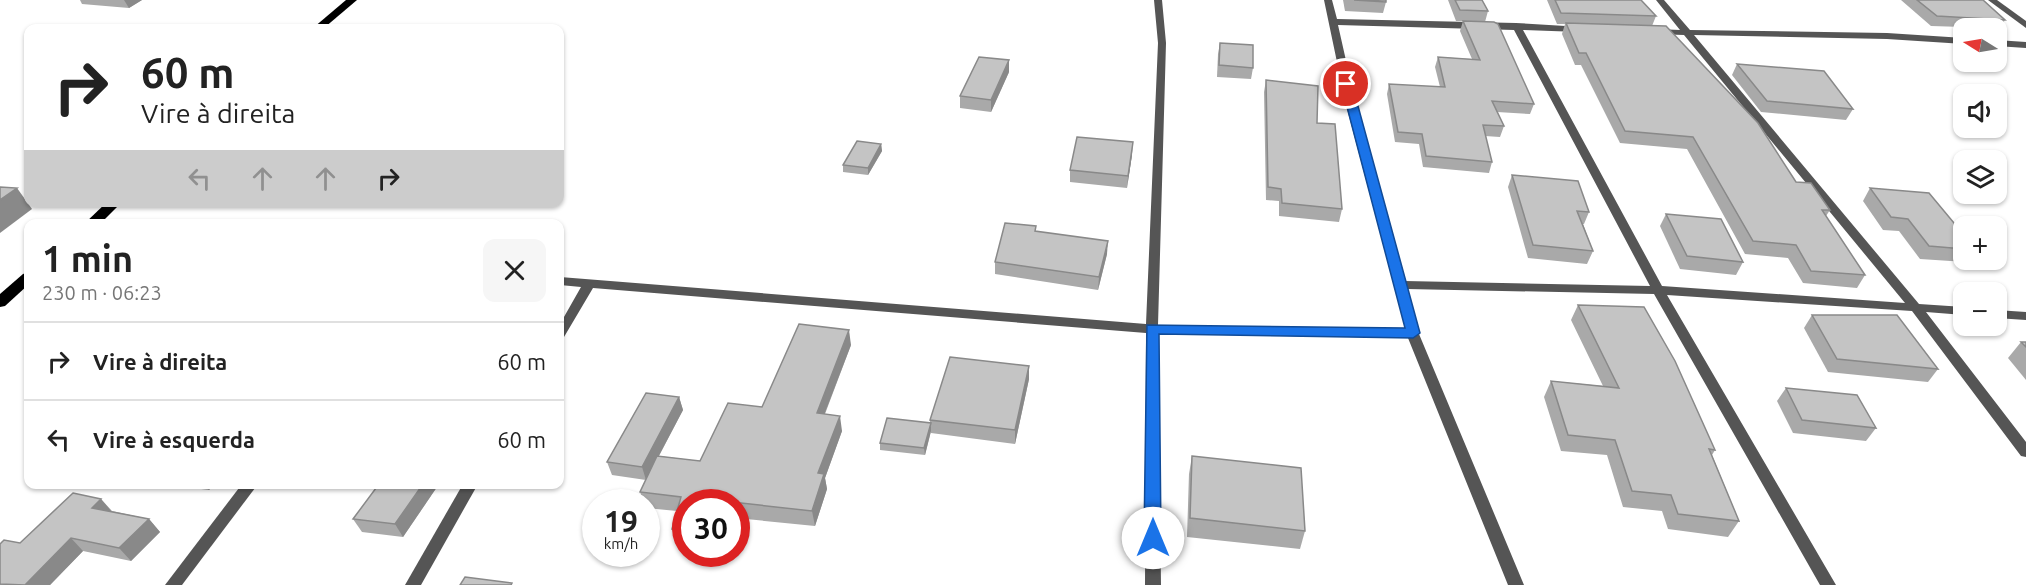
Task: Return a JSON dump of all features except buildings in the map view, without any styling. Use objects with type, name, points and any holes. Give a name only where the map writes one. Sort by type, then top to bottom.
[{"type":"main road","points":[[323,24],[352,0]]},
{"type":"main road","points":[[97,219],[110,207]]},
{"type":"main road","points":[[0,302],[24,281]]},
{"type":"street","points":[[1153,585],[1152,329],[1162,43],[1158,0]]},
{"type":"street","points":[[1328,0],[1351,105],[1413,333],[1516,585]]},
{"type":"street","points":[[1660,0],[1685,33],[1914,306],[2026,452]]},
{"type":"street","points":[[1992,0],[2026,25]]},
{"type":"street","points":[[1334,22],[1595,30]]},
{"type":"street","points":[[1516,26],[1658,290],[1828,585]]},
{"type":"street","points":[[1640,32],[1887,36],[1953,40]]},
{"type":"street","points":[[2007,44],[2026,45]]},
{"type":"street","points":[[564,281],[1152,329],[1413,333]]},
{"type":"street","points":[[564,327],[590,282]]},
{"type":"street","points":[[1400,285],[1658,290],[1953,310]]},
{"type":"street","points":[[2007,315],[2026,316]]},
{"type":"street","points":[[173,585],[247,489]]},
{"type":"street","points":[[412,585],[468,489]]},
{"type":"route","points":[[1153,538],[1152,329],[1413,333],[1346,84]]}]
